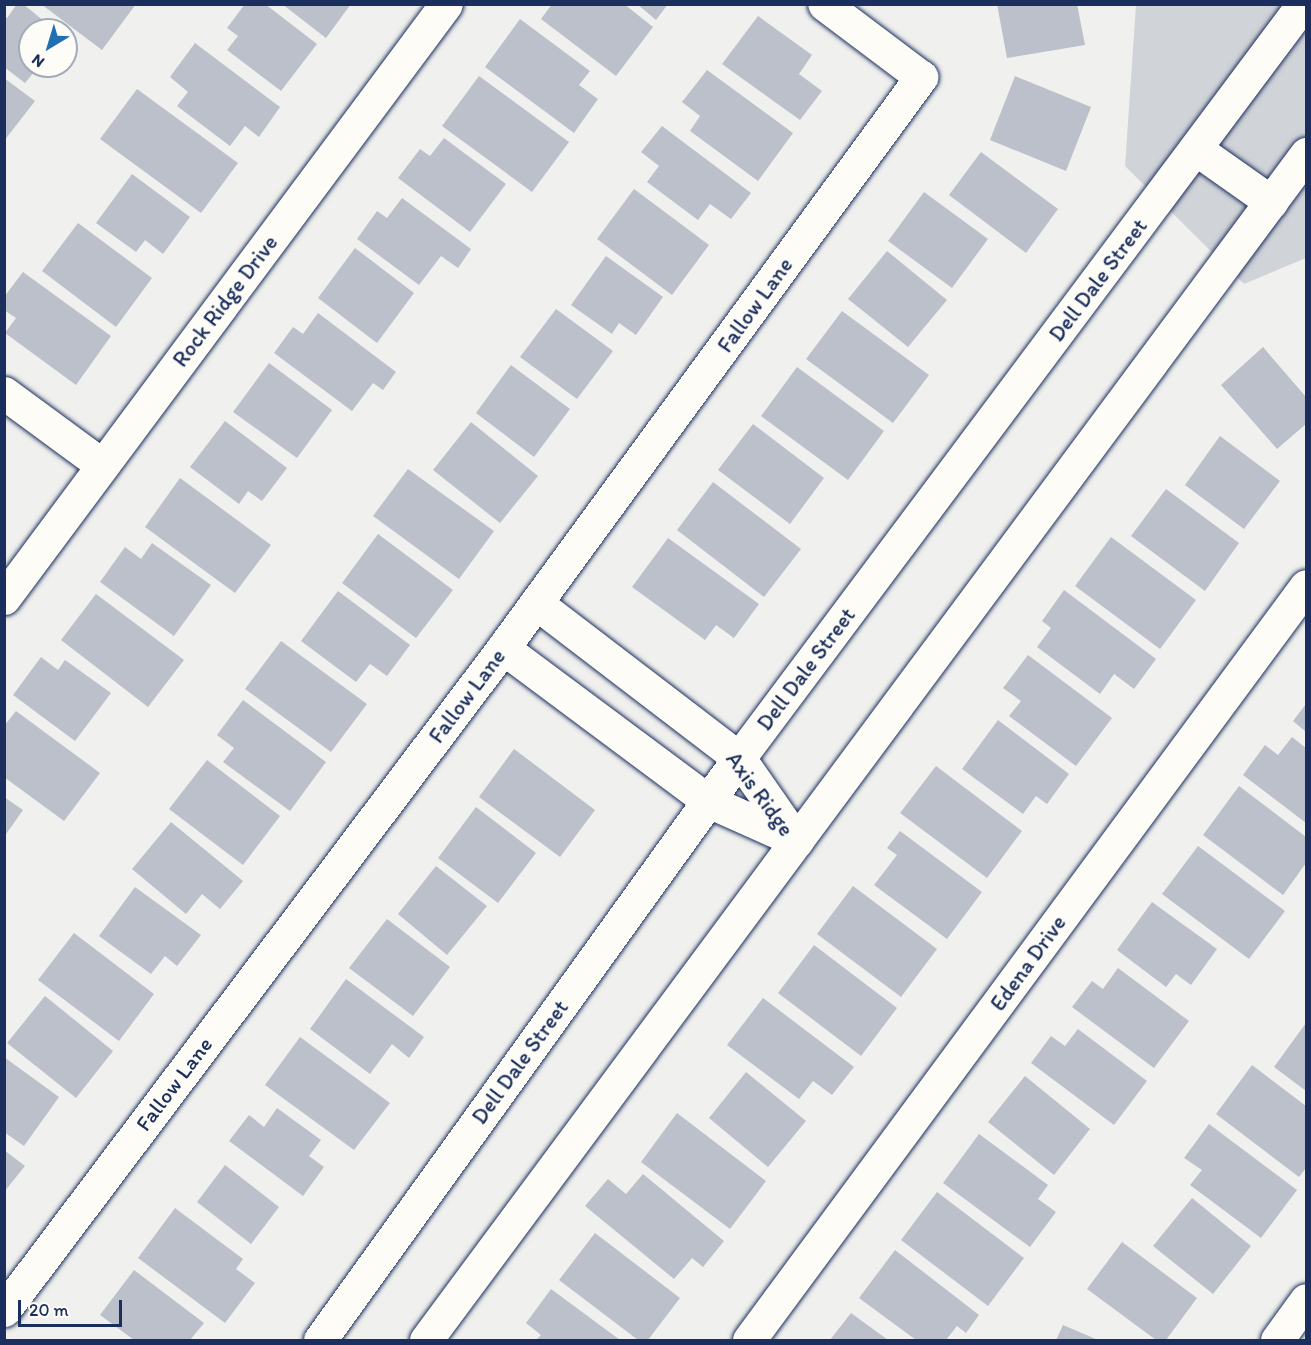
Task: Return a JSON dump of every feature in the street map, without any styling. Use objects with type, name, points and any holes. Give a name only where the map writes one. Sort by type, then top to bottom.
[{"type":"street","name":"Rock Ridge Drive","points":[[4,598],[446,4]]},
{"type":"street","name":"Fallow Lane","points":[[4,1310],[503,648],[921,77],[824,4]]},
{"type":"street","name":"Dell Dale Street","points":[[320,1341],[739,758],[1304,4]]},
{"type":"street","points":[[1196,148],[1271,202]]},
{"type":"street","points":[[426,1341],[1306,154]]},
{"type":"street","points":[[4,393],[102,465]]},
{"type":"street","name":"Edena Drive","points":[[749,1341],[1306,586]]},
{"type":"street","name":"Axis Ridge","points":[[536,603],[739,758],[797,841]]},
{"type":"street","name":"Axis Ridge","points":[[503,648],[708,801],[797,841]]},
{"type":"street","points":[[1277,1341],[1306,1300]]},
{"type":"shaded area","points":[[1136,5],[1306,5],[1306,258],[1244,284],[1125,166]]},
{"type":"building","points":[[17,4],[23,4],[40,18],[18,18],[18,78],[4,67],[4,15],[7,18]]},
{"type":"building","points":[[41,4],[136,4],[102,50],[78,32],[78,18],[60,18]]},
{"type":"building","points":[[245,4],[265,4],[317,44],[281,91],[227,50],[238,36],[227,28]]},
{"type":"building","points":[[282,4],[351,4],[326,38]]},
{"type":"building","points":[[552,4],[624,4],[653,27],[616,76],[541,19]]},
{"type":"building","points":[[637,4],[668,4],[656,20]]},
{"type":"building","points":[[997,4],[1077,4],[1085,45],[1007,58]]},
{"type":"building","points":[[758,16],[812,55],[799,74],[822,91],[800,120],[722,64]]},
{"type":"building","points":[[520,19],[590,71],[579,85],[598,99],[574,133],[485,67]]},
{"type":"building","points":[[195,43],[280,107],[259,137],[245,126],[230,146],[177,106],[188,92],[170,77]]},
{"type":"building","points":[[707,70],[793,133],[758,181],[690,131],[700,116],[682,102]]},
{"type":"building","points":[[479,76],[569,142],[532,192],[442,126]]},
{"type":"building","points":[[1015,76],[1091,107],[1066,171],[990,140]]},
{"type":"building","points":[[4,78],[35,101],[4,141]]},
{"type":"building","points":[[18,78],[29,78],[25,83]]},
{"type":"building","points":[[137,89],[238,163],[201,213],[100,139]]},
{"type":"building","points":[[662,126],[751,193],[731,219],[710,204],[698,220],[647,182],[659,166],[641,152]]},
{"type":"building","points":[[444,138],[506,184],[470,232],[398,178],[420,149],[430,156]]},
{"type":"building","points":[[981,152],[1058,209],[1026,253],[949,195]]},
{"type":"building","points":[[132,174],[190,217],[163,254],[145,240],[136,252],[96,223]]},
{"type":"building","points":[[634,189],[709,245],[672,295],[597,239]]},
{"type":"building","points":[[924,192],[988,239],[952,288],[888,241]]},
{"type":"building","points":[[402,198],[471,249],[458,268],[441,256],[419,285],[357,239],[377,211],[387,218]]},
{"type":"building","points":[[78,223],[152,278],[116,327],[42,271]]},
{"type":"building","points":[[355,248],[414,293],[377,343],[318,298]]},
{"type":"building","points":[[887,251],[947,300],[908,347],[848,299]]},
{"type":"building","points":[[606,256],[663,297],[636,335],[619,323],[612,334],[571,305]]},
{"type":"building","points":[[23,272],[111,336],[76,385],[5,333],[16,318],[4,310],[4,297]]},
{"type":"building","points":[[556,309],[613,351],[577,399],[520,357]]},
{"type":"building","points":[[842,311],[929,375],[893,423],[806,359]]},
{"type":"building","points":[[318,313],[396,372],[383,390],[373,383],[352,411],[274,353],[293,327],[303,334]]},
{"type":"building","points":[[1263,347],[1306,397],[1306,424],[1277,449],[1221,385]]},
{"type":"building","points":[[269,363],[332,410],[297,458],[233,412]]},
{"type":"building","points":[[511,365],[570,409],[534,457],[476,413]]},
{"type":"building","points":[[797,367],[884,431],[848,480],[761,416]]},
{"type":"building","points":[[225,421],[287,468],[262,501],[248,491],[239,504],[190,467]]},
{"type":"building","points":[[471,422],[538,476],[500,523],[433,470]]},
{"type":"building","points":[[753,424],[824,478],[790,524],[718,470]]},
{"type":"building","points":[[1220,436],[1280,481],[1244,529],[1185,485]]},
{"type":"building","points":[[408,469],[494,531],[459,579],[373,516]]},
{"type":"building","points":[[180,478],[271,545],[235,593],[145,527]]},
{"type":"building","points":[[713,482],[801,549],[764,597],[677,530]]},
{"type":"building","points":[[1166,489],[1239,543],[1205,591],[1131,536]]},
{"type":"building","points":[[378,534],[453,590],[416,638],[342,583]]},
{"type":"building","points":[[1111,537],[1196,600],[1160,649],[1075,586]]},
{"type":"building","points":[[668,538],[759,604],[734,638],[716,625],[705,640],[632,587]]},
{"type":"building","points":[[152,543],[211,585],[174,636],[100,582],[125,547],[141,559]]},
{"type":"building","points":[[1064,590],[1156,659],[1134,689],[1114,674],[1100,694],[1037,647],[1051,628],[1042,621]]},
{"type":"building","points":[[338,591],[410,645],[387,676],[370,664],[356,682],[301,641]]},
{"type":"building","points":[[96,594],[184,660],[148,707],[61,640]]},
{"type":"building","points":[[281,641],[367,704],[331,752],[245,689]]},
{"type":"building","points":[[1028,655],[1112,718],[1076,766],[1009,716],[1021,701],[1003,688]]},
{"type":"building","points":[[41,657],[58,670],[65,660],[111,693],[75,741],[13,695]]},
{"type":"building","points":[[243,700],[326,762],[290,811],[223,762],[234,748],[217,735]]},
{"type":"building","points":[[1306,704],[1306,732],[1293,721]]},
{"type":"building","points":[[16,711],[100,773],[64,821],[4,777],[4,726]]},
{"type":"building","points":[[998,720],[1069,774],[1047,804],[1036,796],[1023,814],[962,769]]},
{"type":"building","points":[[1292,737],[1306,748],[1306,823],[1243,775],[1265,745],[1278,755]]},
{"type":"building","points":[[514,749],[595,810],[560,857],[479,797]]},
{"type":"building","points":[[207,760],[280,816],[243,865],[169,809]]},
{"type":"building","points":[[936,766],[1022,831],[987,878],[900,813]]},
{"type":"building","points":[[1239,786],[1306,837],[1306,863],[1283,895],[1203,835]]},
{"type":"building","points":[[4,797],[23,810],[4,837]]},
{"type":"building","points":[[476,807],[536,853],[498,903],[438,858]]},
{"type":"building","points":[[171,822],[243,881],[220,909],[202,894],[186,914],[132,869]]},
{"type":"building","points":[[900,831],[982,892],[947,939],[874,885],[897,855],[887,848]]},
{"type":"building","points":[[1198,846],[1285,911],[1249,959],[1162,894]]},
{"type":"building","points":[[436,866],[487,906],[447,955],[398,914]]},
{"type":"building","points":[[853,886],[937,949],[901,997],[817,934]]},
{"type":"building","points":[[135,887],[201,935],[177,966],[165,956],[151,974],[99,936]]},
{"type":"building","points":[[1152,902],[1217,949],[1191,985],[1176,974],[1166,987],[1117,950]]},
{"type":"building","points":[[387,919],[450,967],[413,1016],[349,968]]},
{"type":"building","points":[[74,933],[154,994],[119,1041],[38,980]]},
{"type":"building","points":[[814,945],[897,1008],[861,1056],[778,993]]},
{"type":"building","points":[[1118,968],[1189,1021],[1154,1068],[1072,1007],[1092,981],[1103,989]]},
{"type":"building","points":[[346,979],[424,1037],[409,1058],[392,1044],[370,1074],[310,1029]]},
{"type":"building","points":[[45,996],[113,1051],[76,1098],[7,1043]]},
{"type":"building","points":[[763,998],[854,1067],[832,1095],[813,1081],[799,1099],[727,1045]]},
{"type":"building","points":[[1306,1023],[1306,1091],[1274,1067]]},
{"type":"building","points":[[1078,1029],[1147,1081],[1114,1125],[1031,1063],[1051,1036],[1065,1046]]},
{"type":"building","points":[[300,1037],[390,1103],[354,1150],[265,1085]]},
{"type":"building","points":[[4,1057],[59,1097],[24,1146],[4,1132]]},
{"type":"building","points":[[1252,1065],[1306,1106],[1306,1168],[1299,1177],[1216,1114]]},
{"type":"building","points":[[746,1072],[806,1121],[768,1167],[709,1118]]},
{"type":"building","points":[[1025,1076],[1090,1129],[1054,1175],[988,1122]]},
{"type":"building","points":[[277,1108],[321,1140],[309,1156],[324,1167],[303,1196],[229,1141],[249,1115],[264,1127]]},
{"type":"building","points":[[677,1113],[766,1181],[730,1229],[641,1162]]},
{"type":"building","points":[[1209,1124],[1297,1190],[1261,1238],[1190,1185],[1202,1170],[1184,1158]]},
{"type":"building","points":[[979,1134],[1048,1185],[1038,1199],[1056,1212],[1030,1247],[943,1183]]},
{"type":"building","points":[[4,1150],[25,1166],[4,1192]]},
{"type":"building","points":[[225,1165],[279,1207],[251,1244],[197,1202]]},
{"type":"building","points":[[643,1174],[724,1241],[703,1267],[692,1258],[674,1279],[585,1206],[608,1179],[626,1194]]},
{"type":"building","points":[[937,1192],[1024,1258],[988,1306],[901,1240]]},
{"type":"building","points":[[1192,1198],[1251,1246],[1213,1294],[1153,1246]]},
{"type":"building","points":[[175,1208],[243,1259],[236,1269],[255,1283],[225,1323],[138,1258]]},
{"type":"building","points":[[595,1233],[680,1298],[648,1340],[638,1340],[559,1280]]},
{"type":"building","points":[[1122,1242],[1197,1298],[1166,1340],[1156,1340],[1087,1289]]},
{"type":"building","points":[[895,1250],[979,1315],[966,1333],[957,1326],[946,1340],[916,1340],[859,1298]]},
{"type":"building","points":[[134,1270],[204,1323],[190,1340],[134,1340],[100,1315]]},
{"type":"building","points":[[551,1289],[620,1340],[536,1340],[541,1335],[526,1323]]},
{"type":"building","points":[[851,1313],[888,1340],[830,1340]]},
{"type":"building","points":[[1063,1325],[1098,1340],[1056,1340]]}]
